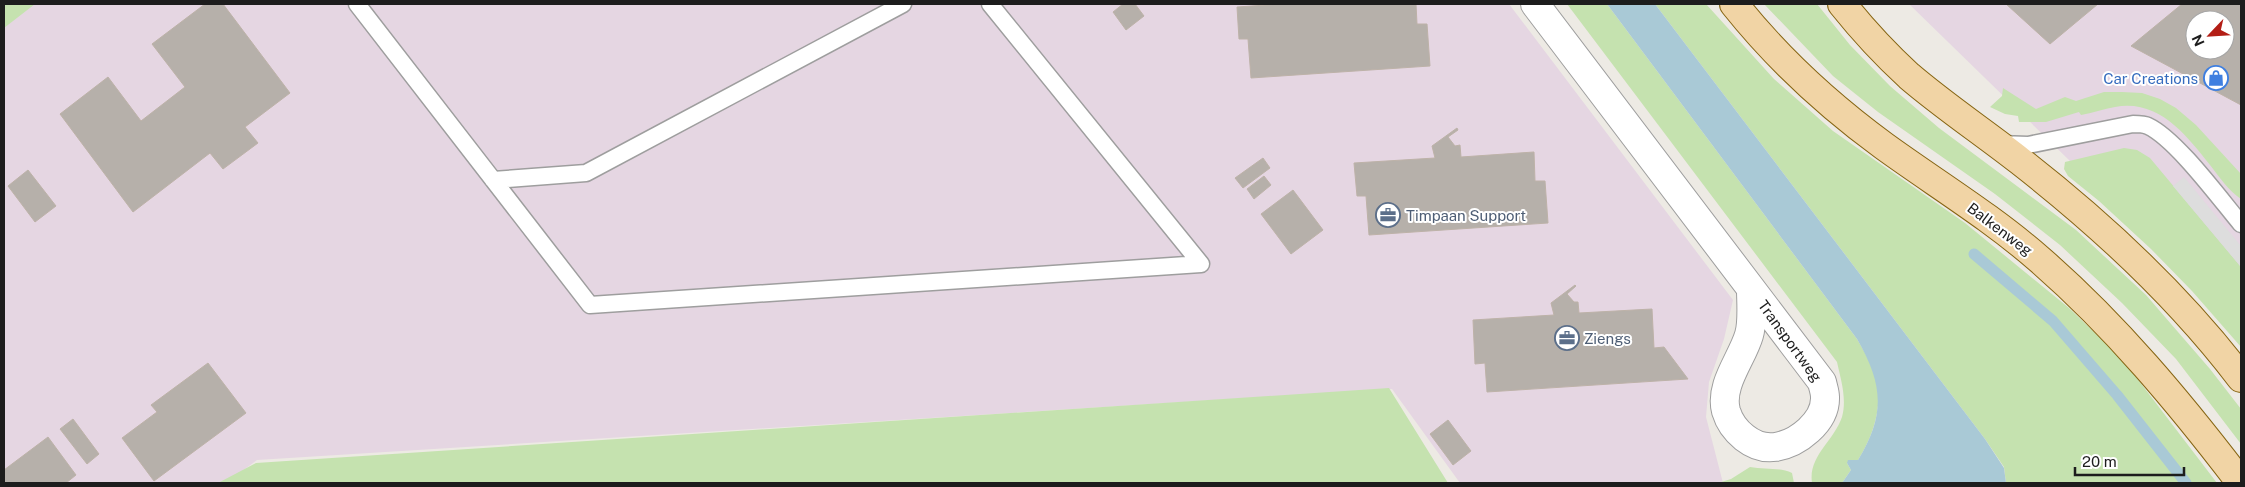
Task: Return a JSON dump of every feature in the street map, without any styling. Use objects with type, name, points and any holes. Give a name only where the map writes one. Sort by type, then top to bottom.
[{"type":"main road","name":"Balkenweg","points":[[1734,4],[1787,64],[1830,104],[1883,145],[2039,258],[2140,359],[2188,415],[2240,483]]},
{"type":"main road","points":[[1842,4],[1908,75],[1997,143],[2112,236],[2181,307],[2241,378]]},
{"type":"street","name":"Transportweg","points":[[1535,4],[1822,382],[1825,398],[1822,411],[1816,423],[1797,439],[1775,447],[1763,446],[1746,439],[1734,427],[1726,411],[1726,387],[1749,334],[1751,289]]},
{"type":"lane","points":[[357,4],[590,305],[1201,264],[990,4]]},
{"type":"lane","points":[[493,180],[586,173],[903,4]]},
{"type":"lane","points":[[1997,143],[2028,145],[2133,124],[2147,126],[2163,136],[2177,149],[2241,224]]},
{"type":"shaded area","points":[[4,4],[1509,4],[1733,300],[1724,339],[1709,382],[1706,417],[1723,483],[1460,483],[1392,389],[257,460],[226,483],[4,483]]},
{"type":"shaded area","points":[[1909,4],[2241,4],[2241,332],[2224,311]]},
{"type":"shaded area","points":[[2184,177],[2241,246],[2241,267],[2173,186]]},
{"type":"green space","points":[[4,4],[35,4],[4,28]]},
{"type":"green space","points":[[1567,4],[1607,4],[1857,339],[1876,379],[1878,391],[1877,415],[1874,427],[1858,460],[1847,463],[1851,470],[1842,483],[1812,483],[1814,465],[1842,417],[1844,396],[1837,362]]},
{"type":"green space","points":[[1655,4],[1706,4],[1774,79],[1833,131],[1965,223],[2069,308],[2123,360],[2217,483],[2006,483],[2004,467],[1985,439]]},
{"type":"green space","points":[[1764,4],[1817,4],[1850,45],[1890,86],[1939,128],[2076,230],[2146,295],[2210,369],[2241,409],[2241,444],[2176,359],[2122,303],[2060,245],[1995,194],[1878,112],[1833,76]]},
{"type":"green space","points":[[2003,88],[2036,109],[2065,97],[2076,101],[2104,92],[2142,93],[2160,99],[2176,108],[2196,125],[2241,174],[2241,199],[2224,184],[2181,131],[2158,114],[2145,108],[2131,106],[2115,107],[2081,115],[2079,112],[2046,122],[2019,122],[2018,116],[2005,114],[1990,107],[2002,96]]},
{"type":"green space","points":[[2124,148],[2137,150],[2150,158],[2241,267],[2241,347],[2192,291],[2151,249],[2099,201],[2068,176],[2064,169],[2065,162]]},
{"type":"green space","points":[[1389,388],[1448,483],[218,483],[256,463]]},
{"type":"green space","points":[[1750,467],[1787,471],[1792,473],[1794,483],[1718,483],[1731,479]]},
{"type":"water","points":[[1607,4],[1655,4],[1985,439],[2004,468],[2006,483],[1842,483],[1851,470],[1847,463],[1848,460],[1858,460],[1867,443],[1877,413],[1876,385],[1866,355],[1857,339]]},
{"type":"building","points":[[205,4],[223,4],[290,93],[245,127],[258,143],[223,169],[210,153],[133,212],[60,114],[108,77],[141,121],[185,87],[152,44]]},
{"type":"building","points":[[1123,4],[1135,4],[1144,16],[1126,30],[1113,12]]},
{"type":"building","points":[[1281,4],[1416,4],[1417,24],[1427,24],[1430,66],[1251,78],[1248,39],[1239,39],[1237,7]]},
{"type":"building","points":[[2006,4],[2098,4],[2050,44]]},
{"type":"building","name":"Car Creations","points":[[2182,4],[2241,4],[2241,105],[2131,46]]},
{"type":"building","points":[[1457,128],[1458,130],[1448,137],[1455,146],[1460,145],[1461,157],[1534,152],[1535,181],[1545,181],[1548,223],[1369,235],[1366,196],[1357,196],[1354,163],[1435,158],[1432,146]]},
{"type":"building","points":[[1263,158],[1270,168],[1243,188],[1235,178]]},
{"type":"building","points":[[28,170],[56,206],[35,222],[8,186]]},
{"type":"building","points":[[1264,176],[1271,185],[1254,199],[1247,189]]},
{"type":"building","points":[[1293,190],[1323,230],[1291,254],[1261,214]]},
{"type":"building","points":[[1575,285],[1567,294],[1574,302],[1578,302],[1579,313],[1652,309],[1654,348],[1664,347],[1688,379],[1487,392],[1485,363],[1475,364],[1473,320],[1554,315],[1551,303]]},
{"type":"building","points":[[208,363],[246,413],[154,481],[122,438],[157,412],[151,405]]},
{"type":"building","points":[[73,419],[99,454],[87,464],[60,429]]},
{"type":"building","points":[[1448,420],[1471,451],[1453,465],[1430,434]]},
{"type":"building","points":[[48,437],[76,475],[66,483],[4,483],[4,470]]},
{"type":"waterway","points":[[1974,254],[2053,321],[2117,395],[2186,483]]},
{"type":"place","name":"Car Creations","points":[[2216,78]]},
{"type":"place","name":"Timpaan Support","points":[[1388,215]]},
{"type":"place","name":"Ziengs","points":[[1567,338]]}]
